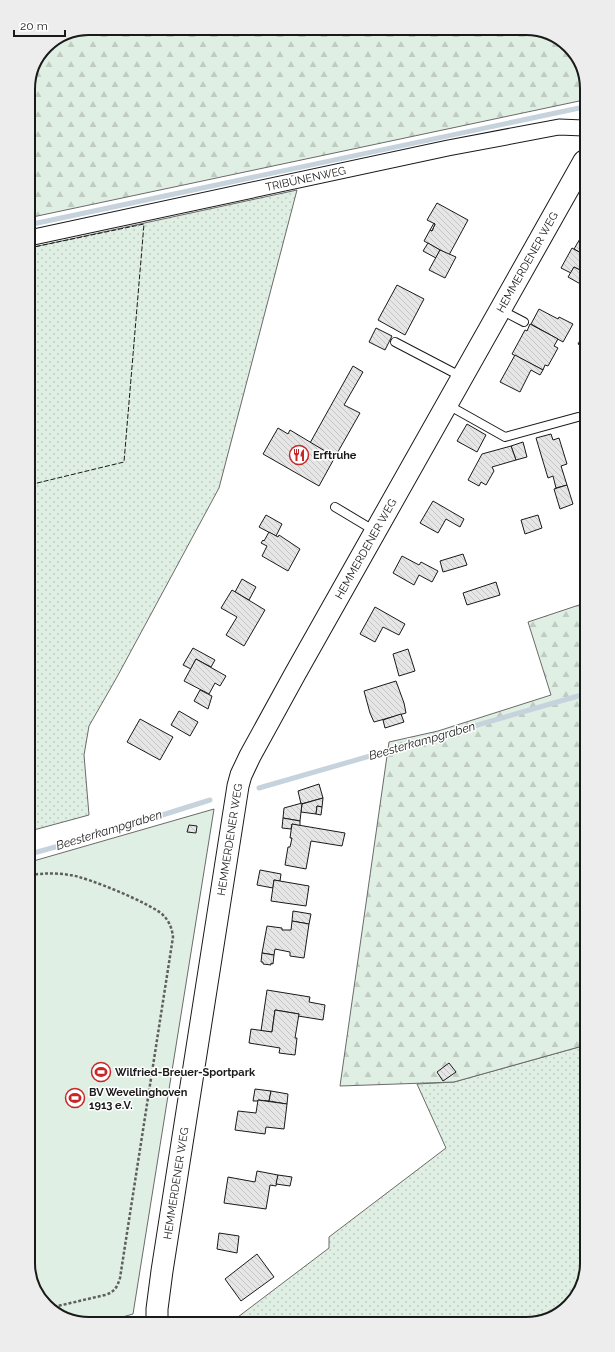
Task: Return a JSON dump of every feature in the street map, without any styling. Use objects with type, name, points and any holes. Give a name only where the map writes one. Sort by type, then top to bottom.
[{"type":"main road","name":"HEMMERDENER WEG","points":[[157,1317],[162,1271],[239,781],[262,733],[580,168]]},
{"type":"street","name":"TRIBÜNENWEG","points":[[35,236],[448,148],[559,127],[580,128]]},
{"type":"lane","points":[[501,310],[524,322]]},
{"type":"lane","points":[[395,342],[463,377]]},
{"type":"lane","points":[[447,405],[504,437],[578,417]]},
{"type":"lane","points":[[335,507],[376,532]]},
{"type":"path","points":[[35,875],[54,873],[78,876],[148,905],[167,919],[171,927],[173,937],[121,1270],[117,1287],[110,1293],[56,1306]]},
{"type":"green space","points":[[82,35],[529,35],[553,42],[569,56],[573,62],[579,79],[580,101],[35,217],[35,86],[37,75],[46,56],[62,42]]},
{"type":"green space","points":[[297,190],[219,488],[89,726],[84,755],[89,815],[35,830],[35,247]]},
{"type":"green space","points":[[580,605],[580,1047],[454,1082],[340,1086],[389,742],[438,731],[551,695],[528,622]]},
{"type":"green space","name":"Wilfried-Breuer-Sportpark","points":[[214,809],[133,1314],[122,1317],[86,1317],[65,1311],[56,1306],[46,1296],[36,1273],[35,861]]},
{"type":"green space","points":[[580,1047],[580,1262],[577,1280],[569,1296],[556,1308],[533,1317],[238,1317],[329,1248],[329,1237],[446,1148],[417,1084],[454,1082]]},
{"type":"building","points":[[437,203],[468,220],[449,255],[424,241],[430,230],[432,231],[435,224],[427,220]]},
{"type":"building","points":[[434,223],[435,224],[432,231],[430,230]]},
{"type":"building","points":[[580,239],[580,252],[574,249]]},
{"type":"building","points":[[428,243],[440,250],[436,258],[423,251]]},
{"type":"building","points":[[572,248],[580,252],[580,270],[574,267],[571,273],[561,268]]},
{"type":"building","points":[[440,250],[456,257],[445,278],[429,270]]},
{"type":"building","points":[[574,267],[580,270],[580,284],[568,277]]},
{"type":"building","points":[[397,285],[424,299],[405,335],[378,320]]},
{"type":"building","points":[[539,309],[558,319],[559,317],[573,324],[563,342],[531,324]]},
{"type":"building","points":[[530,324],[558,339],[554,346],[558,348],[548,366],[545,365],[543,370],[512,354],[525,330],[527,331]]},
{"type":"building","points":[[376,328],[392,336],[385,350],[369,342]]},
{"type":"building","points":[[515,355],[543,370],[540,375],[531,370],[520,392],[500,382]]},
{"type":"building","points":[[353,366],[363,372],[344,405],[360,413],[335,457],[310,443]]},
{"type":"building","points":[[467,424],[486,435],[477,452],[457,441]]},
{"type":"building","name":"Erftruhe","points":[[278,428],[288,434],[290,430],[335,457],[319,486],[263,454]]},
{"type":"building","points":[[551,434],[553,440],[559,438],[567,464],[561,466],[567,485],[556,488],[553,476],[548,478],[536,438]]},
{"type":"building","points":[[523,442],[527,457],[516,460],[511,446]]},
{"type":"building","points":[[511,446],[516,460],[492,467],[494,471],[486,485],[481,482],[479,486],[468,480],[482,454]]},
{"type":"building","points":[[567,485],[573,504],[560,509],[554,489]]},
{"type":"building","points":[[433,501],[464,519],[460,527],[446,519],[438,533],[420,523]]},
{"type":"building","points":[[266,515],[282,524],[276,536],[259,527]]},
{"type":"building","points":[[538,515],[542,528],[525,534],[521,520]]},
{"type":"building","points":[[269,532],[278,537],[279,535],[300,549],[288,571],[262,556],[267,546],[261,543],[263,540],[264,541]]},
{"type":"building","points":[[463,554],[467,565],[443,572],[440,561]]},
{"type":"building","points":[[402,556],[419,565],[421,562],[438,571],[432,582],[419,575],[414,585],[393,573]]},
{"type":"building","points":[[242,579],[256,587],[249,600],[235,592]]},
{"type":"building","points":[[496,582],[500,595],[467,605],[463,593]]},
{"type":"building","points":[[232,590],[265,610],[244,646],[226,635],[237,617],[221,608]]},
{"type":"building","points":[[375,607],[405,624],[399,635],[383,627],[375,642],[360,634]]},
{"type":"building","points":[[193,648],[215,660],[211,667],[196,659],[191,669],[183,665]]},
{"type":"building","points":[[408,649],[415,671],[399,676],[393,654]]},
{"type":"building","points":[[196,659],[226,676],[220,686],[215,683],[209,694],[184,681]]},
{"type":"building","points":[[396,681],[406,713],[374,722],[364,691]]},
{"type":"building","points":[[200,690],[212,696],[208,709],[194,701]]},
{"type":"building","points":[[179,711],[198,722],[190,736],[171,725]]},
{"type":"building","points":[[401,714],[404,722],[385,728],[383,720]]},
{"type":"building","points":[[140,719],[173,737],[160,760],[127,742]]},
{"type":"building","points":[[319,784],[323,798],[301,804],[298,791]]},
{"type":"building","points":[[323,798],[322,807],[317,806],[316,814],[301,812],[302,804]]},
{"type":"building","points":[[302,803],[300,821],[283,818],[284,808]]},
{"type":"building","points":[[317,806],[322,807],[321,815],[316,814]]},
{"type":"building","points":[[283,818],[300,821],[300,826],[292,824],[291,829],[282,828]]},
{"type":"building","points":[[292,824],[345,833],[342,846],[311,841],[306,869],[285,865],[288,847],[290,847],[292,838],[290,838]]},
{"type":"building","points":[[189,825],[197,826],[196,833],[187,832]]},
{"type":"building","points":[[260,870],[281,874],[280,881],[274,880],[273,888],[257,885]]},
{"type":"building","points":[[274,880],[309,886],[306,906],[271,901]]},
{"type":"building","points":[[293,911],[311,914],[309,924],[292,921]]},
{"type":"building","points":[[292,921],[309,924],[304,958],[290,956],[290,952],[275,949],[274,955],[262,953],[267,926],[282,928],[282,930],[291,930]]},
{"type":"building","points":[[262,953],[274,955],[273,964],[263,964],[263,962],[261,962]]},
{"type":"building","points":[[267,990],[310,997],[309,1002],[325,1005],[323,1020],[275,1010],[272,1032],[261,1031]]},
{"type":"building","points":[[275,1010],[299,1014],[295,1038],[297,1038],[295,1055],[279,1053],[280,1048],[249,1043],[251,1029],[272,1032]]},
{"type":"building","points":[[449,1063],[456,1072],[443,1081],[437,1072]]},
{"type":"building","points":[[255,1089],[271,1091],[269,1101],[253,1101]]},
{"type":"building","points":[[271,1091],[288,1094],[287,1104],[269,1101]]},
{"type":"building","points":[[258,1100],[287,1104],[284,1129],[266,1127],[265,1134],[235,1130],[238,1111],[256,1113]]},
{"type":"building","points":[[257,1171],[278,1175],[276,1186],[270,1185],[266,1209],[224,1203],[228,1177],[255,1182]]},
{"type":"building","points":[[278,1175],[292,1177],[290,1186],[276,1184]]},
{"type":"building","points":[[219,1233],[239,1236],[237,1253],[217,1249]]},
{"type":"building","points":[[257,1254],[274,1277],[241,1301],[225,1279]]},
{"type":"waterway","points":[[35,224],[580,108]]},
{"type":"waterway","name":"Beesterkampgraben","points":[[259,788],[580,695]]},
{"type":"waterway","name":"Beesterkampgraben","points":[[35,853],[102,834],[210,800]]},
{"type":"fence","points":[[35,247],[144,224],[124,462],[35,484]]},
{"type":"place","name":"Erftruhe","points":[[299,455]]},
{"type":"place","name":"Wilfried-Breuer-Sportpark","points":[[101,1072]]},
{"type":"place","name":"BV Wevelinghoven 1913 e.V.","points":[[75,1098]]}]
